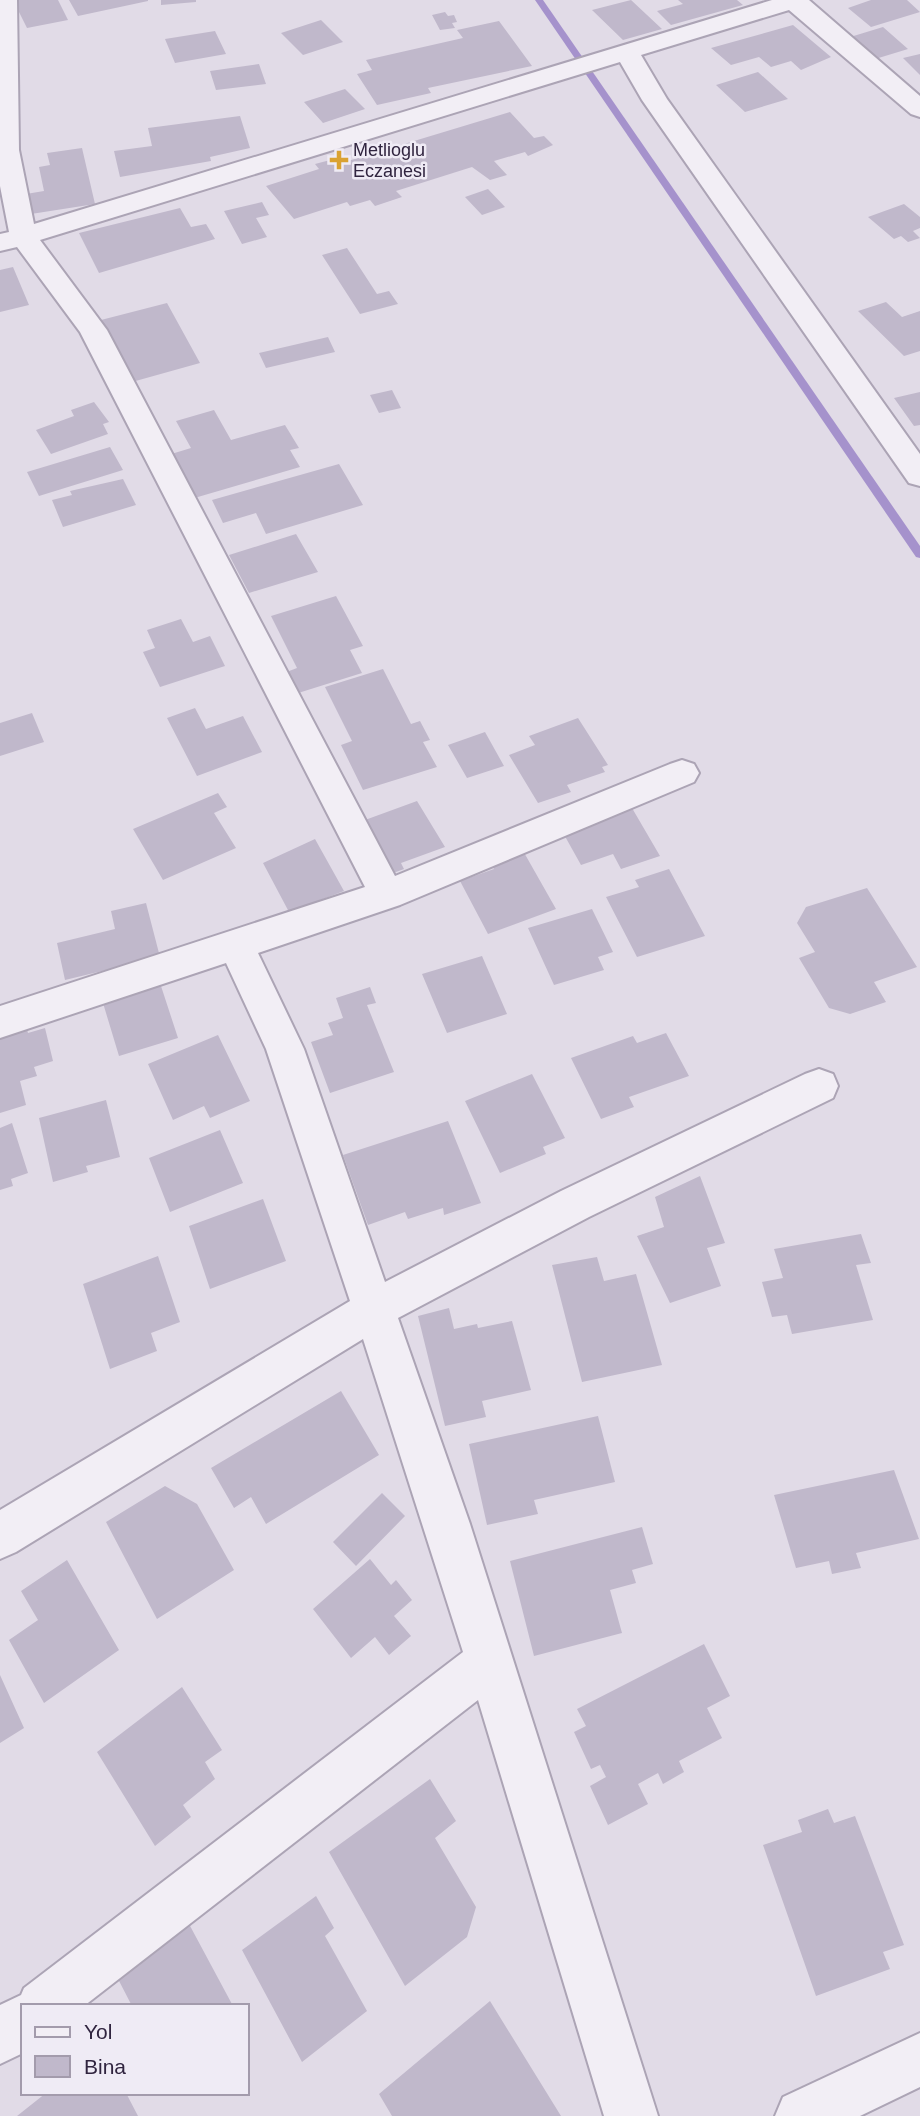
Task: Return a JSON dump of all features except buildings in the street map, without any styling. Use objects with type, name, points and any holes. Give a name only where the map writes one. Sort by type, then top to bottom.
[{"type":"street","points":[[5,0],[3,38],[11,240],[93,330],[387,895]]},
{"type":"street","points":[[11,240],[795,1],[920,109]]},
{"type":"street","points":[[622,55],[920,476]]},
{"type":"street","points":[[0,1022],[387,895],[682,774]]},
{"type":"street","points":[[236,945],[285,1049],[447,1524],[631,2116]]},
{"type":"street","points":[[0,1536],[374,1309],[575,1204],[819,1086]]},
{"type":"street","points":[[45,2004],[489,1661]]},
{"type":"street","points":[[0,2038],[21,2022]]},
{"type":"street","points":[[802,2116],[920,2059]]},
{"type":"waterway","points":[[539,0],[920,554]]},
{"type":"place","name":"Metlioglu Eczanesi","points":[[339,160]]}]
